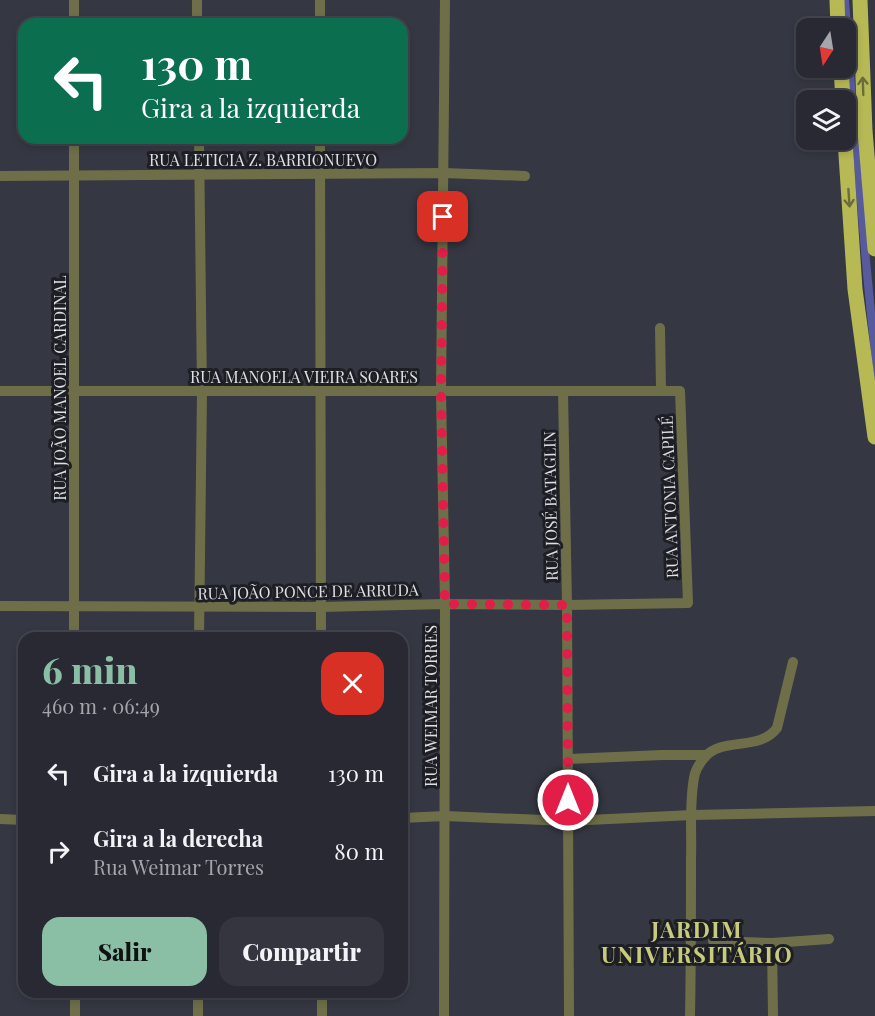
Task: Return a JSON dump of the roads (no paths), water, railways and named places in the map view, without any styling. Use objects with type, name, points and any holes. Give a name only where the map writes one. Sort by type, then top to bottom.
[{"type":"highway","points":[[837,0],[838,18]]},
{"type":"highway","points":[[860,0],[867,164],[875,249]]},
{"type":"highway","points":[[845,150],[855,289],[875,437]]},
{"type":"street","points":[[74,0],[74,18]]},
{"type":"street","points":[[197,0],[197,18]]},
{"type":"street","points":[[320,0],[320,18]]},
{"type":"street","name":"RUA WEIMAR TORRES","points":[[444,1016],[445,604],[441,392],[445,0]]},
{"type":"street","name":"RUA JOÃO MANOEL CARDINAL","points":[[74,144],[74,632]]},
{"type":"street","points":[[199,144],[202,391],[199,632]]},
{"type":"street","points":[[320,144],[321,632]]},
{"type":"street","points":[[846,165],[867,164]]},
{"type":"street","name":"RUA LETICIA Z. BARRIONUEVO","points":[[0,176],[444,174],[525,176]]},
{"type":"street","points":[[660,328],[661,390]]},
{"type":"street","name":"RUA MANOELA VIEIRA SOARES","points":[[0,391],[680,391]]},
{"type":"street","name":"RUA JOSÉ BATAGLIN","points":[[563,391],[567,605],[569,1016]]},
{"type":"street","name":"RUA ANTONIA CAPILÉ","points":[[680,391],[688,603]]},
{"type":"street","name":"RUA JOÃO PONCE DE ARRUDA","points":[[0,606],[321,607],[688,603]]},
{"type":"street","points":[[690,1016],[694,777],[706,755],[718,748],[757,741],[772,735],[777,728],[793,662]]},
{"type":"street","points":[[568,759],[662,754],[706,755]]},
{"type":"street","points":[[408,818],[445,816],[568,821],[692,815],[875,811]]},
{"type":"street","points":[[0,819],[18,820]]},
{"type":"street","points":[[713,941],[772,943],[829,939]]},
{"type":"street","points":[[772,943],[773,1016]]},
{"type":"street","points":[[75,998],[75,1016]]},
{"type":"street","points":[[198,998],[198,1016]]},
{"type":"street","points":[[322,998],[322,1016]]},
{"type":"district","name":"JARDIM UNIVERSITÁRIO","points":[[697,942]]}]
